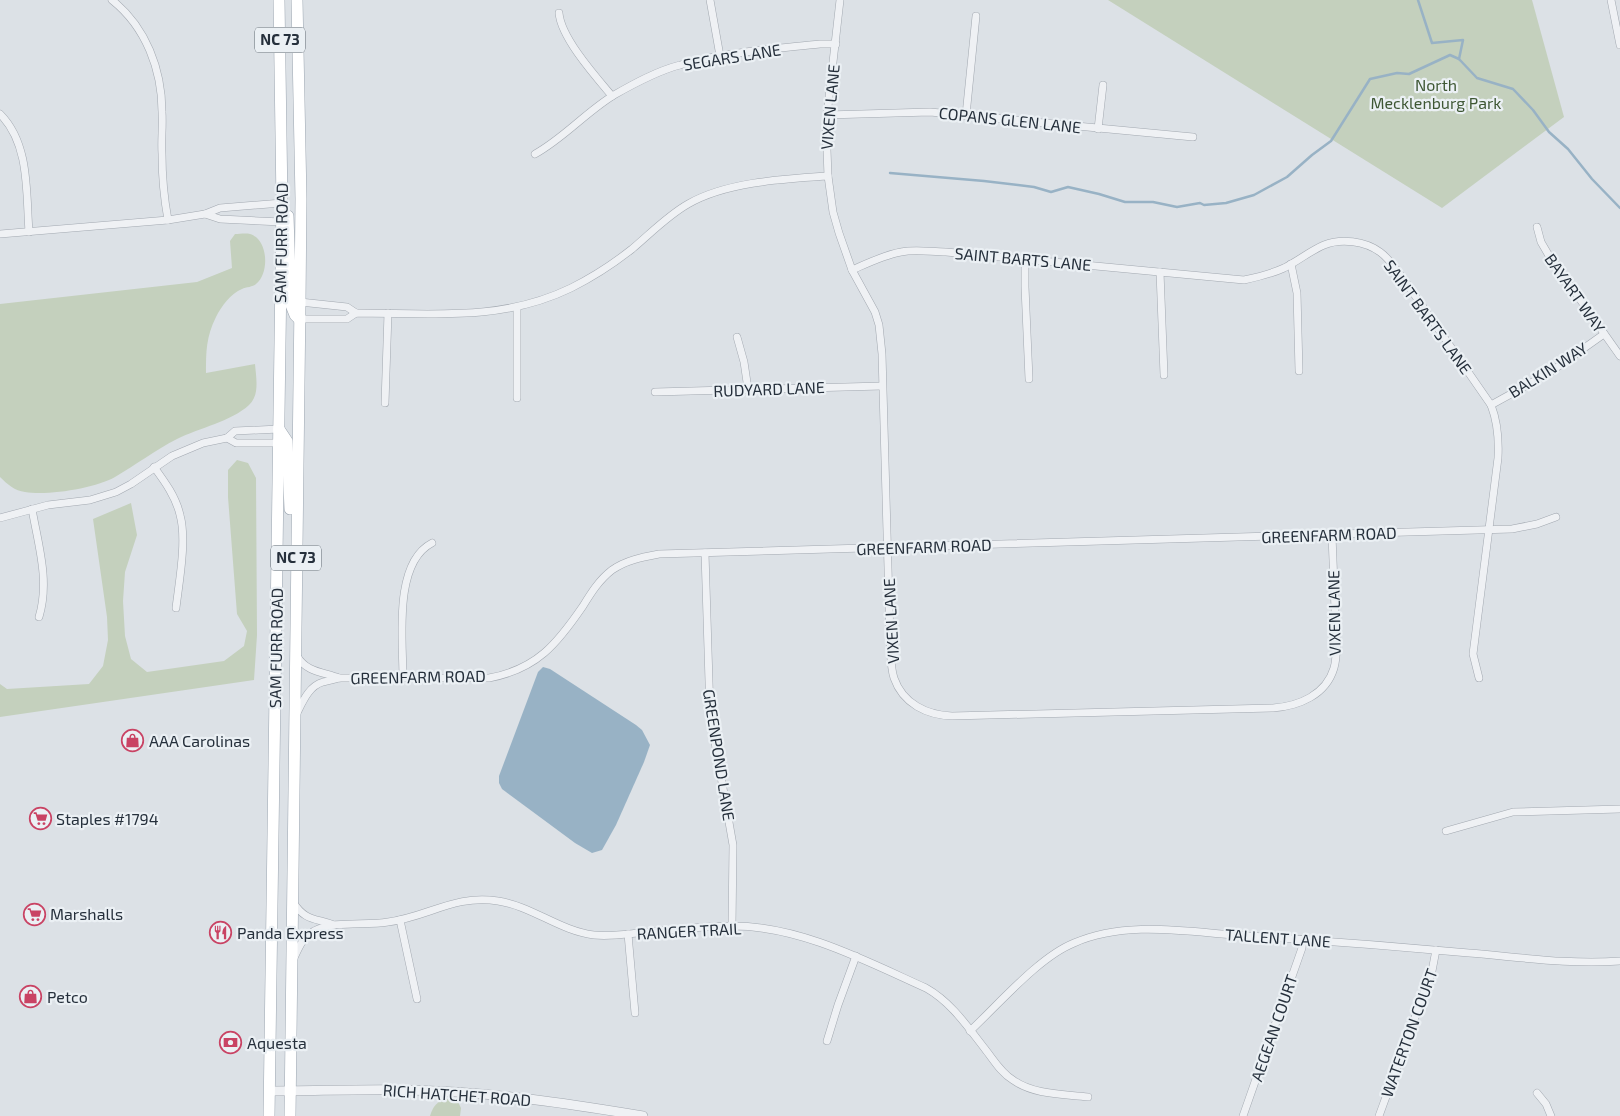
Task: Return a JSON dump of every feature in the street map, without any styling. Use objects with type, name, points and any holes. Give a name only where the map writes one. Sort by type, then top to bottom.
[{"type":"main road","name":"SAM FURR ROAD","points":[[269,1116],[282,222],[279,0]]},
{"type":"main road","name":"SAM FURR ROAD","points":[[290,1116],[301,199],[297,0]]},
{"type":"main road","points":[[282,137],[290,233],[291,305],[299,319]]},
{"type":"main road","points":[[279,429],[287,441],[288,447],[288,484],[296,596]]},
{"type":"street","points":[[710,0],[720,56]]},
{"type":"street","name":"VIXEN LANE","points":[[840,0],[827,114],[826,152],[828,176],[838,233],[852,270],[875,312],[879,325],[882,354],[891,658],[894,677],[901,692],[919,708],[929,713],[943,716],[1273,708],[1293,705],[1309,698],[1326,684],[1334,667],[1335,620],[1332,536]]},
{"type":"street","points":[[1611,0],[1620,45]]},
{"type":"street","points":[[114,1],[142,34],[157,69],[162,96],[162,177],[168,220]]},
{"type":"street","points":[[560,13],[560,23],[565,35],[612,96]]},
{"type":"street","points":[[966,115],[976,16]]},
{"type":"street","name":"SEGARS LANE","points":[[534,154],[552,144],[612,96],[637,82],[679,65],[720,56],[820,44],[836,44]]},
{"type":"street","points":[[1098,129],[1103,85]]},
{"type":"street","name":"COPANS GLEN LANE","points":[[827,114],[906,112],[966,115],[1193,137]]},
{"type":"street","points":[[0,114],[11,126],[20,145],[24,163],[29,232]]},
{"type":"street","points":[[300,302],[346,307],[356,313],[470,314],[517,307],[549,297],[590,278],[620,258],[675,212],[708,194],[729,188],[799,178],[828,176]]},
{"type":"street","points":[[0,234],[168,220],[206,214],[220,208],[282,204]]},
{"type":"street","points":[[206,214],[220,219],[282,222]]},
{"type":"street","name":"BAYART WAY","points":[[1537,227],[1541,242],[1548,254],[1620,356]]},
{"type":"street","name":"SAINT BARTS LANE","points":[[852,270],[877,259],[903,251],[946,252],[1244,280],[1269,274],[1333,242],[1360,243],[1382,252],[1405,281],[1491,405],[1495,415],[1499,439],[1473,654],[1479,678]]},
{"type":"street","points":[[1025,259],[1029,379]]},
{"type":"street","points":[[1291,264],[1297,293],[1298,371]]},
{"type":"street","points":[[1160,272],[1164,375]]},
{"type":"street","points":[[517,307],[517,398]]},
{"type":"street","points":[[299,319],[347,319],[356,313]]},
{"type":"street","points":[[385,402],[388,313]]},
{"type":"street","name":"BALKIN WAY","points":[[1491,405],[1549,372],[1604,334]]},
{"type":"street","points":[[738,337],[748,389]]},
{"type":"street","name":"RUDYARD LANE","points":[[656,392],[882,386]]},
{"type":"street","points":[[0,518],[48,505],[90,500],[116,492],[186,449],[227,438],[235,431],[279,429]]},
{"type":"street","points":[[227,438],[236,443],[279,443]]},
{"type":"street","points":[[154,468],[168,486],[181,516],[182,540],[176,608]]},
{"type":"street","points":[[32,509],[44,577],[39,617]]},
{"type":"street","name":"GREENFARM ROAD","points":[[294,718],[303,700],[314,687],[321,682],[339,678],[489,678],[510,673],[532,662],[554,645],[595,588],[614,569],[634,560],[659,554],[1332,536],[1487,530],[1523,528],[1556,517]]},
{"type":"street","points":[[403,678],[404,587],[417,556],[426,546],[432,543]]},
{"type":"street","name":"GREENPOND LANE","points":[[705,553],[710,714],[733,845],[732,926]]},
{"type":"street","name":"GREENFARM ROAD","points":[[295,652],[301,663],[307,668],[339,678]]},
{"type":"street","points":[[1446,831],[1513,812],[1620,809]]},
{"type":"street","name":"RANGER TRAIL","points":[[292,963],[305,937],[318,929],[335,925],[400,920],[451,903],[480,900],[498,901],[518,906],[578,932],[595,935],[702,927],[732,926],[765,929],[842,950],[939,995],[951,1006],[992,1058],[1014,1081],[1030,1089],[1088,1097]]},
{"type":"street","name":"RANGER TRAIL","points":[[292,901],[298,910],[309,918],[335,925]]},
{"type":"street","points":[[400,920],[417,999]]},
{"type":"street","name":"TALLENT LANE","points":[[970,1030],[1036,968],[1062,948],[1096,935],[1147,929],[1303,939],[1573,962],[1620,960]]},
{"type":"street","points":[[628,934],[635,1013]]},
{"type":"street","name":"AEGEAN COURT","points":[[1243,1116],[1302,948],[1303,939]]},
{"type":"street","name":"WATERTON COURT","points":[[1379,1116],[1432,971],[1436,950]]},
{"type":"street","points":[[827,1041],[856,956]]},
{"type":"street","name":"RICH HATCHET ROAD","points":[[269,1091],[406,1090],[464,1093],[535,1100],[643,1116]]},
{"type":"street","points":[[1537,1093],[1546,1104],[1551,1116]]},
{"type":"green space","name":"North Mecklenburg Park","points":[[1108,0],[1532,0],[1564,117],[1442,208]]},
{"type":"green space","points":[[235,234],[250,234],[260,242],[264,249],[264,272],[261,279],[255,285],[244,288],[230,297],[218,313],[208,338],[206,373],[255,364],[256,391],[249,405],[234,416],[177,439],[115,477],[96,485],[59,492],[35,493],[18,490],[3,480],[0,477],[0,304],[197,282],[232,268],[230,241]]},
{"type":"green space","points":[[237,460],[248,463],[256,478],[257,635],[254,680],[0,717],[0,684],[7,689],[89,684],[103,666],[108,640],[107,617],[93,519],[131,503],[137,535],[125,572],[123,601],[125,636],[131,659],[147,672],[224,661],[244,646],[247,631],[237,614],[228,497],[228,470]]},
{"type":"green space","points":[[448,1099],[457,1100],[461,1108],[460,1116],[430,1116],[436,1104]]},
{"type":"water","points":[[543,667],[550,669],[636,725],[642,730],[650,745],[616,825],[602,850],[592,853],[575,843],[502,789],[499,783],[499,776],[538,672]]},
{"type":"waterway","points":[[1418,0],[1432,43],[1463,40],[1459,59]]},
{"type":"waterway","points":[[890,173],[984,181],[1034,187],[1051,192],[1068,187],[1125,202],[1153,202],[1177,207],[1200,203],[1204,205],[1226,203],[1254,195],[1287,177],[1331,141],[1370,79],[1397,73],[1409,74],[1450,55],[1459,59],[1477,78],[1513,89],[1533,110],[1549,132],[1568,149],[1592,179],[1620,208]]},
{"type":"place","name":"AAA Carolinas","points":[[133,741]]},
{"type":"place","name":"Staples #1794","points":[[40,819]]},
{"type":"place","name":"Marshalls","points":[[34,914]]},
{"type":"place","name":"Panda Express","points":[[221,933]]},
{"type":"place","name":"Petco","points":[[31,997]]},
{"type":"place","name":"Aquesta","points":[[231,1043]]}]
